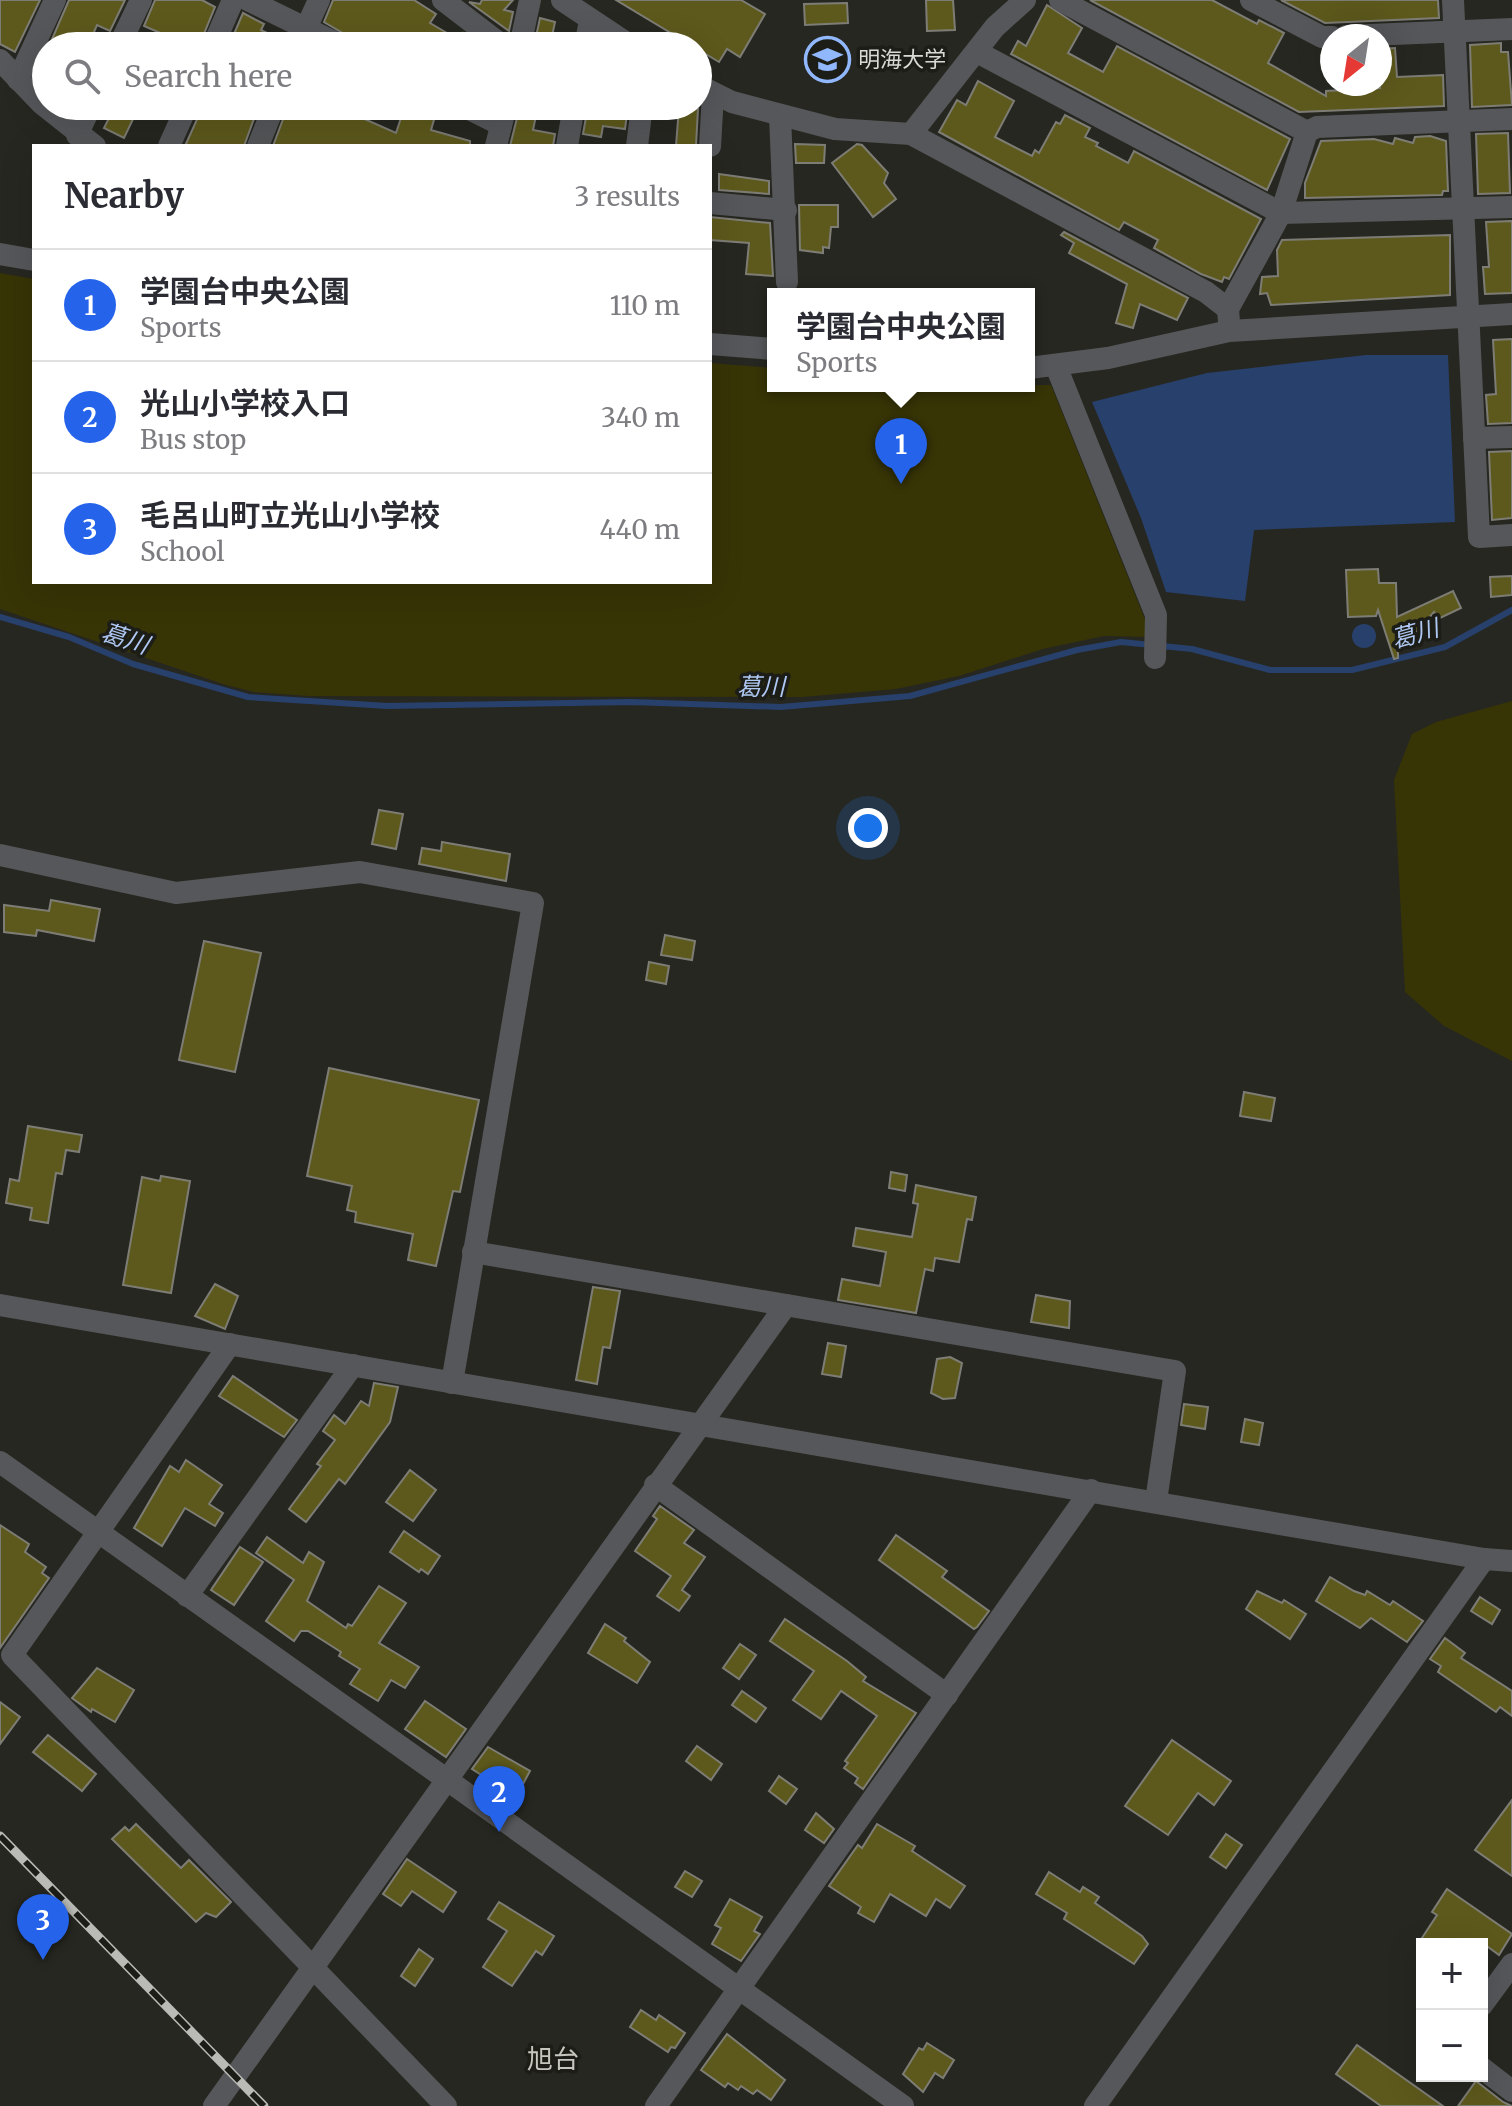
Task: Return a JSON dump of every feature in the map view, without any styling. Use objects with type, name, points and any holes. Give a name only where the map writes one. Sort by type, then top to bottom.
[{"type":"street","points":[[40,32],[55,0]]},
{"type":"street","points":[[126,32],[141,0]]},
{"type":"street","points":[[219,32],[233,0]]},
{"type":"street","points":[[248,0],[295,32]]},
{"type":"street","points":[[304,32],[319,0]]},
{"type":"street","points":[[443,0],[485,32]]},
{"type":"street","points":[[523,32],[530,0]]},
{"type":"street","points":[[562,0],[608,32]]},
{"type":"street","points":[[911,134],[995,27],[1025,0]]},
{"type":"street","points":[[1060,0],[1307,132]]},
{"type":"street","points":[[1251,0],[1320,36]]},
{"type":"street","points":[[1453,0],[1479,537],[1512,535]]},
{"type":"street","points":[[588,32],[590,21]]},
{"type":"street","points":[[1392,34],[1512,29]]},
{"type":"street","points":[[18,80],[32,50]]},
{"type":"street","points":[[977,52],[1281,213],[1512,207]]},
{"type":"street","points":[[0,60],[32,93]]},
{"type":"street","points":[[712,92],[780,116],[835,129],[911,134],[1206,292],[1229,320]]},
{"type":"street","points":[[780,116],[787,282]]},
{"type":"street","points":[[1229,320],[1281,213],[1307,132],[1317,127],[1512,119]]},
{"type":"street","points":[[63,120],[86,141]]},
{"type":"street","points":[[86,141],[89,120]]},
{"type":"street","points":[[170,144],[181,120]]},
{"type":"street","points":[[259,144],[268,120]]},
{"type":"street","points":[[567,144],[572,120]]},
{"type":"street","points":[[637,144],[640,120]]},
{"type":"street","points":[[708,120],[710,144]]},
{"type":"street","points":[[712,203],[786,210]]},
{"type":"street","points":[[0,254],[32,260]]},
{"type":"street","points":[[1035,368],[1056,366],[1229,320],[1512,314]]},
{"type":"street","points":[[712,344],[767,349]]},
{"type":"street","points":[[1056,366],[1156,615],[1155,658]]},
{"type":"street","points":[[1474,438],[1512,437]]},
{"type":"street","points":[[0,855],[176,893],[360,872],[533,903],[452,1383]]},
{"type":"street","points":[[473,1252],[1175,1371],[1156,1501]]},
{"type":"street","points":[[0,1305],[1484,1559],[1512,1561]]},
{"type":"street","points":[[214,2106],[786,1305]]},
{"type":"street","points":[[230,1344],[12,1655],[446,2106]]},
{"type":"street","points":[[187,1596],[353,1365]]},
{"type":"street","points":[[0,1462],[903,2106]]},
{"type":"street","points":[[655,1485],[947,1695]]},
{"type":"street","points":[[656,2106],[1091,1490]]},
{"type":"street","points":[[1095,2106],[1484,1559]]},
{"type":"street","points":[[1488,1997],[1512,1964]]},
{"type":"street","points":[[1488,2073],[1512,2091]]},
{"type":"shaded area","points":[[0,273],[32,279],[32,584],[712,584],[712,363],[767,368],[767,392],[1035,392],[1035,385],[1051,385],[1152,637],[1104,636],[1043,649],[959,676],[896,689],[803,697],[309,696],[254,692],[226,685],[0,609]]},
{"type":"shaded area","points":[[1512,701],[1512,1061],[1444,1026],[1405,992],[1394,780],[1412,734],[1436,722]]},
{"type":"water","points":[[1366,355],[1448,355],[1455,522],[1254,530],[1245,601],[1166,592],[1141,518],[1092,402],[1207,373]]},
{"type":"water","points":[[1364,624],[1372,628],[1376,636],[1372,644],[1364,648],[1356,644],[1352,636],[1356,628]]},
{"type":"building","points":[[0,0],[40,0],[15,52],[0,44]]},
{"type":"building","points":[[69,0],[125,0],[110,31],[97,25],[94,32],[55,32]]},
{"type":"building","points":[[155,0],[202,0],[215,7],[205,32],[158,32],[144,26]]},
{"type":"building","points":[[333,0],[414,0],[436,14],[430,23],[445,32],[341,32],[324,22]]},
{"type":"building","points":[[482,0],[513,0],[504,10],[513,12],[509,31],[469,2],[480,4]]},
{"type":"building","points":[[616,0],[741,0],[765,14],[740,57],[727,49],[719,62],[712,58],[712,32],[669,32]]},
{"type":"building","points":[[926,0],[953,0],[955,30],[927,31]]},
{"type":"building","points":[[1090,0],[1212,0],[1257,24],[1259,20],[1284,33],[1268,63],[1320,93],[1320,96],[1392,96],[1392,48],[1395,48],[1397,77],[1443,75],[1444,106],[1299,112]]},
{"type":"building","points":[[1281,0],[1438,0],[1439,18],[1325,23]]},
{"type":"building","points":[[847,3],[848,23],[805,25],[804,4]]},
{"type":"building","points":[[1047,5],[1082,28],[1068,53],[1103,72],[1117,46],[1290,139],[1267,190],[1011,54],[1018,41],[1026,46]]},
{"type":"building","points":[[243,13],[264,24],[261,30],[265,32],[235,32]]},
{"type":"building","points":[[540,18],[555,22],[553,32],[537,32]]},
{"type":"building","points":[[1501,43],[1501,52],[1508,52],[1512,105],[1472,107],[1470,45]]},
{"type":"building","points":[[978,81],[1014,101],[995,137],[1032,156],[1035,150],[1039,153],[1056,122],[1060,124],[1065,115],[1090,128],[1085,137],[1098,143],[1096,146],[1128,163],[1134,151],[1261,219],[1229,279],[1224,277],[1222,282],[1201,274],[1154,248],[1158,240],[1124,222],[1119,230],[939,132],[957,100],[966,105]]},
{"type":"building","points":[[108,120],[133,120],[124,138],[104,128]]},
{"type":"building","points":[[197,120],[254,120],[245,144],[186,144]]},
{"type":"building","points":[[283,120],[367,120],[396,133],[400,120],[434,120],[431,130],[470,141],[470,144],[274,144]]},
{"type":"building","points":[[516,120],[535,120],[533,130],[555,134],[553,144],[510,144]]},
{"type":"building","points":[[586,120],[626,120],[625,129],[603,126],[601,137],[583,134]]},
{"type":"building","points":[[678,120],[697,120],[696,144],[676,144]]},
{"type":"building","points":[[1508,133],[1510,193],[1478,194],[1476,134]]},
{"type":"building","points":[[1430,136],[1446,141],[1448,191],[1443,191],[1442,195],[1305,198],[1305,183],[1321,141],[1374,139],[1393,144],[1395,138],[1413,143],[1415,137]]},
{"type":"building","points":[[795,144],[825,145],[824,163],[796,163]]},
{"type":"building","points":[[857,144],[862,145],[888,173],[884,183],[896,199],[873,217],[832,163]]},
{"type":"building","points":[[719,174],[769,181],[769,194],[719,190]]},
{"type":"building","points":[[799,205],[838,205],[838,227],[831,227],[829,248],[823,247],[823,253],[800,250]]},
{"type":"building","points":[[712,217],[770,223],[773,276],[746,274],[749,243],[712,240]]},
{"type":"building","points":[[1512,221],[1512,293],[1485,294],[1483,267],[1489,267],[1486,222]]},
{"type":"building","points":[[1064,232],[1188,298],[1177,320],[1140,304],[1133,328],[1116,323],[1127,284],[1069,253],[1074,243],[1061,235]]},
{"type":"building","points":[[1450,235],[1450,295],[1271,305],[1267,293],[1260,294],[1262,277],[1278,276],[1277,250],[1282,240]]},
{"type":"building","points":[[1512,339],[1512,423],[1488,424],[1486,395],[1496,394],[1493,340]]},
{"type":"building","points":[[1512,451],[1512,518],[1492,520],[1489,452]]},
{"type":"building","points":[[1378,569],[1379,583],[1396,583],[1397,617],[1453,591],[1461,608],[1438,619],[1434,612],[1408,642],[1404,639],[1398,641],[1398,658],[1394,659],[1378,610],[1376,616],[1348,617],[1346,570]]},
{"type":"building","points":[[1512,576],[1512,595],[1491,597],[1490,577]]},
{"type":"building","points":[[379,810],[403,814],[396,849],[372,844]]},
{"type":"building","points":[[442,842],[510,854],[506,881],[419,864],[422,848],[441,851]]},
{"type":"building","points":[[51,900],[100,909],[94,941],[37,930],[36,936],[4,932],[4,905],[49,911]]},
{"type":"building","points":[[665,935],[695,941],[692,960],[661,955]]},
{"type":"building","points":[[204,941],[261,953],[235,1072],[179,1060]]},
{"type":"building","points":[[649,962],[669,966],[666,984],[646,980]]},
{"type":"building","points":[[329,1068],[479,1100],[460,1192],[453,1191],[436,1266],[408,1260],[413,1234],[355,1222],[356,1212],[347,1210],[352,1186],[307,1176]]},
{"type":"building","points":[[1244,1092],[1275,1098],[1271,1121],[1240,1116]]},
{"type":"building","points":[[28,1126],[82,1135],[79,1152],[66,1150],[62,1174],[56,1173],[48,1223],[30,1220],[32,1208],[6,1203],[10,1179],[19,1181]]},
{"type":"building","points":[[891,1172],[907,1175],[905,1191],[889,1188]]},
{"type":"building","points":[[161,1176],[190,1181],[171,1293],[123,1285],[142,1177],[160,1181]]},
{"type":"building","points":[[916,1185],[976,1197],[972,1220],[967,1219],[959,1262],[935,1258],[933,1271],[925,1269],[916,1313],[838,1300],[842,1279],[880,1286],[886,1252],[853,1246],[856,1228],[912,1237],[918,1204],[913,1203]]},
{"type":"building","points":[[215,1284],[238,1296],[225,1329],[195,1316]]},
{"type":"building","points":[[593,1287],[620,1291],[610,1348],[603,1347],[597,1384],[576,1380]]},
{"type":"building","points":[[1036,1295],[1070,1301],[1069,1328],[1031,1322]]},
{"type":"building","points":[[828,1343],[846,1346],[841,1377],[822,1374]]},
{"type":"building","points":[[950,1357],[962,1363],[955,1398],[943,1399],[931,1393],[937,1359]]},
{"type":"building","points":[[233,1376],[297,1420],[284,1437],[219,1396]]},
{"type":"building","points":[[374,1383],[398,1387],[390,1422],[345,1484],[339,1479],[306,1522],[289,1509],[321,1466],[317,1464],[335,1440],[323,1431],[334,1415],[345,1424],[361,1401],[369,1406]]},
{"type":"building","points":[[1184,1404],[1208,1407],[1205,1429],[1181,1425]]},
{"type":"building","points":[[1245,1419],[1263,1423],[1259,1445],[1241,1442]]},
{"type":"building","points":[[186,1460],[222,1485],[209,1504],[223,1513],[215,1526],[185,1508],[162,1546],[134,1528],[170,1466],[179,1472]]},
{"type":"building","points":[[410,1470],[436,1490],[413,1521],[386,1502]]},
{"type":"building","points":[[660,1506],[694,1530],[684,1543],[705,1557],[682,1590],[690,1596],[679,1611],[657,1596],[671,1576],[635,1551],[657,1519],[653,1516]]},
{"type":"building","points":[[0,1525],[29,1544],[25,1552],[46,1567],[42,1573],[49,1578],[0,1648]]},
{"type":"building","points":[[404,1531],[440,1556],[428,1574],[421,1569],[419,1572],[390,1552]]},
{"type":"building","points":[[896,1535],[947,1571],[942,1577],[989,1611],[977,1627],[974,1629],[879,1560]]},
{"type":"building","points":[[267,1537],[303,1563],[309,1552],[324,1562],[307,1601],[346,1628],[348,1624],[352,1626],[379,1586],[406,1603],[379,1643],[419,1667],[405,1688],[391,1680],[378,1701],[350,1684],[360,1669],[339,1656],[341,1652],[308,1631],[301,1631],[294,1641],[266,1621],[294,1580],[256,1553]]},
{"type":"building","points":[[240,1547],[263,1562],[234,1605],[211,1590]]},
{"type":"building","points":[[1330,1577],[1354,1591],[1365,1595],[1367,1591],[1390,1605],[1393,1601],[1423,1621],[1407,1642],[1371,1618],[1360,1628],[1316,1601]]},
{"type":"building","points":[[1257,1591],[1282,1603],[1284,1600],[1306,1614],[1290,1639],[1246,1609]]},
{"type":"building","points":[[1480,1597],[1500,1610],[1492,1624],[1471,1611]]},
{"type":"building","points":[[785,1619],[847,1661],[866,1677],[863,1681],[916,1713],[863,1789],[855,1783],[858,1778],[844,1768],[848,1763],[845,1761],[877,1716],[841,1691],[821,1719],[793,1700],[814,1671],[770,1641]]},
{"type":"building","points":[[605,1624],[626,1638],[624,1641],[650,1662],[637,1683],[588,1653]]},
{"type":"building","points":[[1445,1638],[1465,1653],[1461,1658],[1512,1691],[1512,1716],[1500,1707],[1496,1712],[1438,1672],[1441,1666],[1430,1659]]},
{"type":"building","points":[[740,1644],[756,1655],[739,1679],[723,1668]]},
{"type":"building","points":[[97,1668],[134,1690],[115,1722],[92,1709],[91,1712],[72,1698]]},
{"type":"building","points":[[742,1691],[766,1708],[756,1722],[732,1705]]},
{"type":"building","points":[[425,1701],[466,1729],[446,1757],[405,1729]]},
{"type":"building","points":[[0,1702],[20,1717],[0,1744]]},
{"type":"building","points":[[48,1735],[96,1774],[82,1791],[33,1752]]},
{"type":"building","points":[[1172,1740],[1231,1781],[1214,1805],[1198,1793],[1168,1835],[1125,1806]]},
{"type":"building","points":[[697,1746],[722,1764],[711,1780],[686,1761]]},
{"type":"building","points":[[488,1747],[530,1771],[516,1797],[472,1769]]},
{"type":"building","points":[[779,1776],[797,1789],[786,1804],[769,1791]]},
{"type":"building","points":[[1512,1800],[1512,1876],[1475,1850]]},
{"type":"building","points":[[816,1813],[834,1829],[824,1843],[805,1830]]},
{"type":"building","points":[[136,1824],[181,1868],[189,1860],[231,1902],[216,1917],[206,1913],[196,1922],[112,1839],[125,1827],[129,1831]]},
{"type":"building","points":[[877,1824],[915,1846],[912,1851],[965,1886],[950,1908],[936,1899],[926,1916],[890,1894],[874,1922],[858,1913],[861,1907],[829,1886],[858,1845],[862,1848]]},
{"type":"building","points":[[1226,1834],[1242,1845],[1226,1868],[1210,1857]]},
{"type":"building","points":[[407,1859],[456,1892],[443,1912],[412,1891],[401,1906],[383,1894]]},
{"type":"building","points":[[685,1871],[702,1881],[692,1897],[675,1887]]},
{"type":"building","points":[[1049,1872],[1080,1892],[1083,1887],[1099,1897],[1095,1903],[1142,1936],[1148,1944],[1134,1964],[1064,1919],[1067,1913],[1036,1894]]},
{"type":"building","points":[[1447,1889],[1512,1934],[1499,1955],[1488,1947],[1488,1938],[1422,1938],[1437,1915],[1432,1912]]},
{"type":"building","points":[[730,1899],[762,1917],[754,1931],[760,1934],[741,1961],[712,1944],[721,1928],[715,1925]]},
{"type":"building","points":[[499,1902],[554,1936],[542,1955],[536,1951],[512,1986],[483,1967],[507,1931],[488,1919]]},
{"type":"building","points":[[419,1949],[433,1959],[415,1986],[401,1976]]},
{"type":"building","points":[[641,2010],[656,2020],[659,2015],[685,2033],[675,2048],[671,2047],[668,2052],[630,2027]]},
{"type":"building","points":[[727,2034],[785,2080],[771,2100],[757,2090],[753,2094],[741,2086],[738,2090],[728,2083],[725,2087],[701,2070]]},
{"type":"building","points":[[927,2043],[954,2060],[943,2078],[935,2073],[923,2092],[903,2074],[919,2048],[923,2050]]},
{"type":"building","points":[[1357,2045],[1443,2106],[1381,2106],[1336,2074]]},
{"type":"building","points":[[1477,2082],[1512,2106],[1458,2106]]},
{"type":"waterway","name":"葛川","points":[[0,617],[69,637],[133,664],[248,697],[387,706],[631,702],[781,707],[910,696],[1077,650],[1121,642],[1192,649],[1270,670],[1352,670],[1445,647],[1512,610]]},
{"type":"railway","points":[[0,1836],[264,2106]]},
{"type":"place","name":"明海大学","points":[[827,59]]},
{"type":"place","name":"学園台中央公園","points":[[901,484]]},
{"type":"place","name":"光山小学校入口","points":[[499,1832]]},
{"type":"place","name":"毛呂山町立光山小学校","points":[[43,1960]]},
{"type":"district","name":"旭台","points":[[553,2059]]}]
